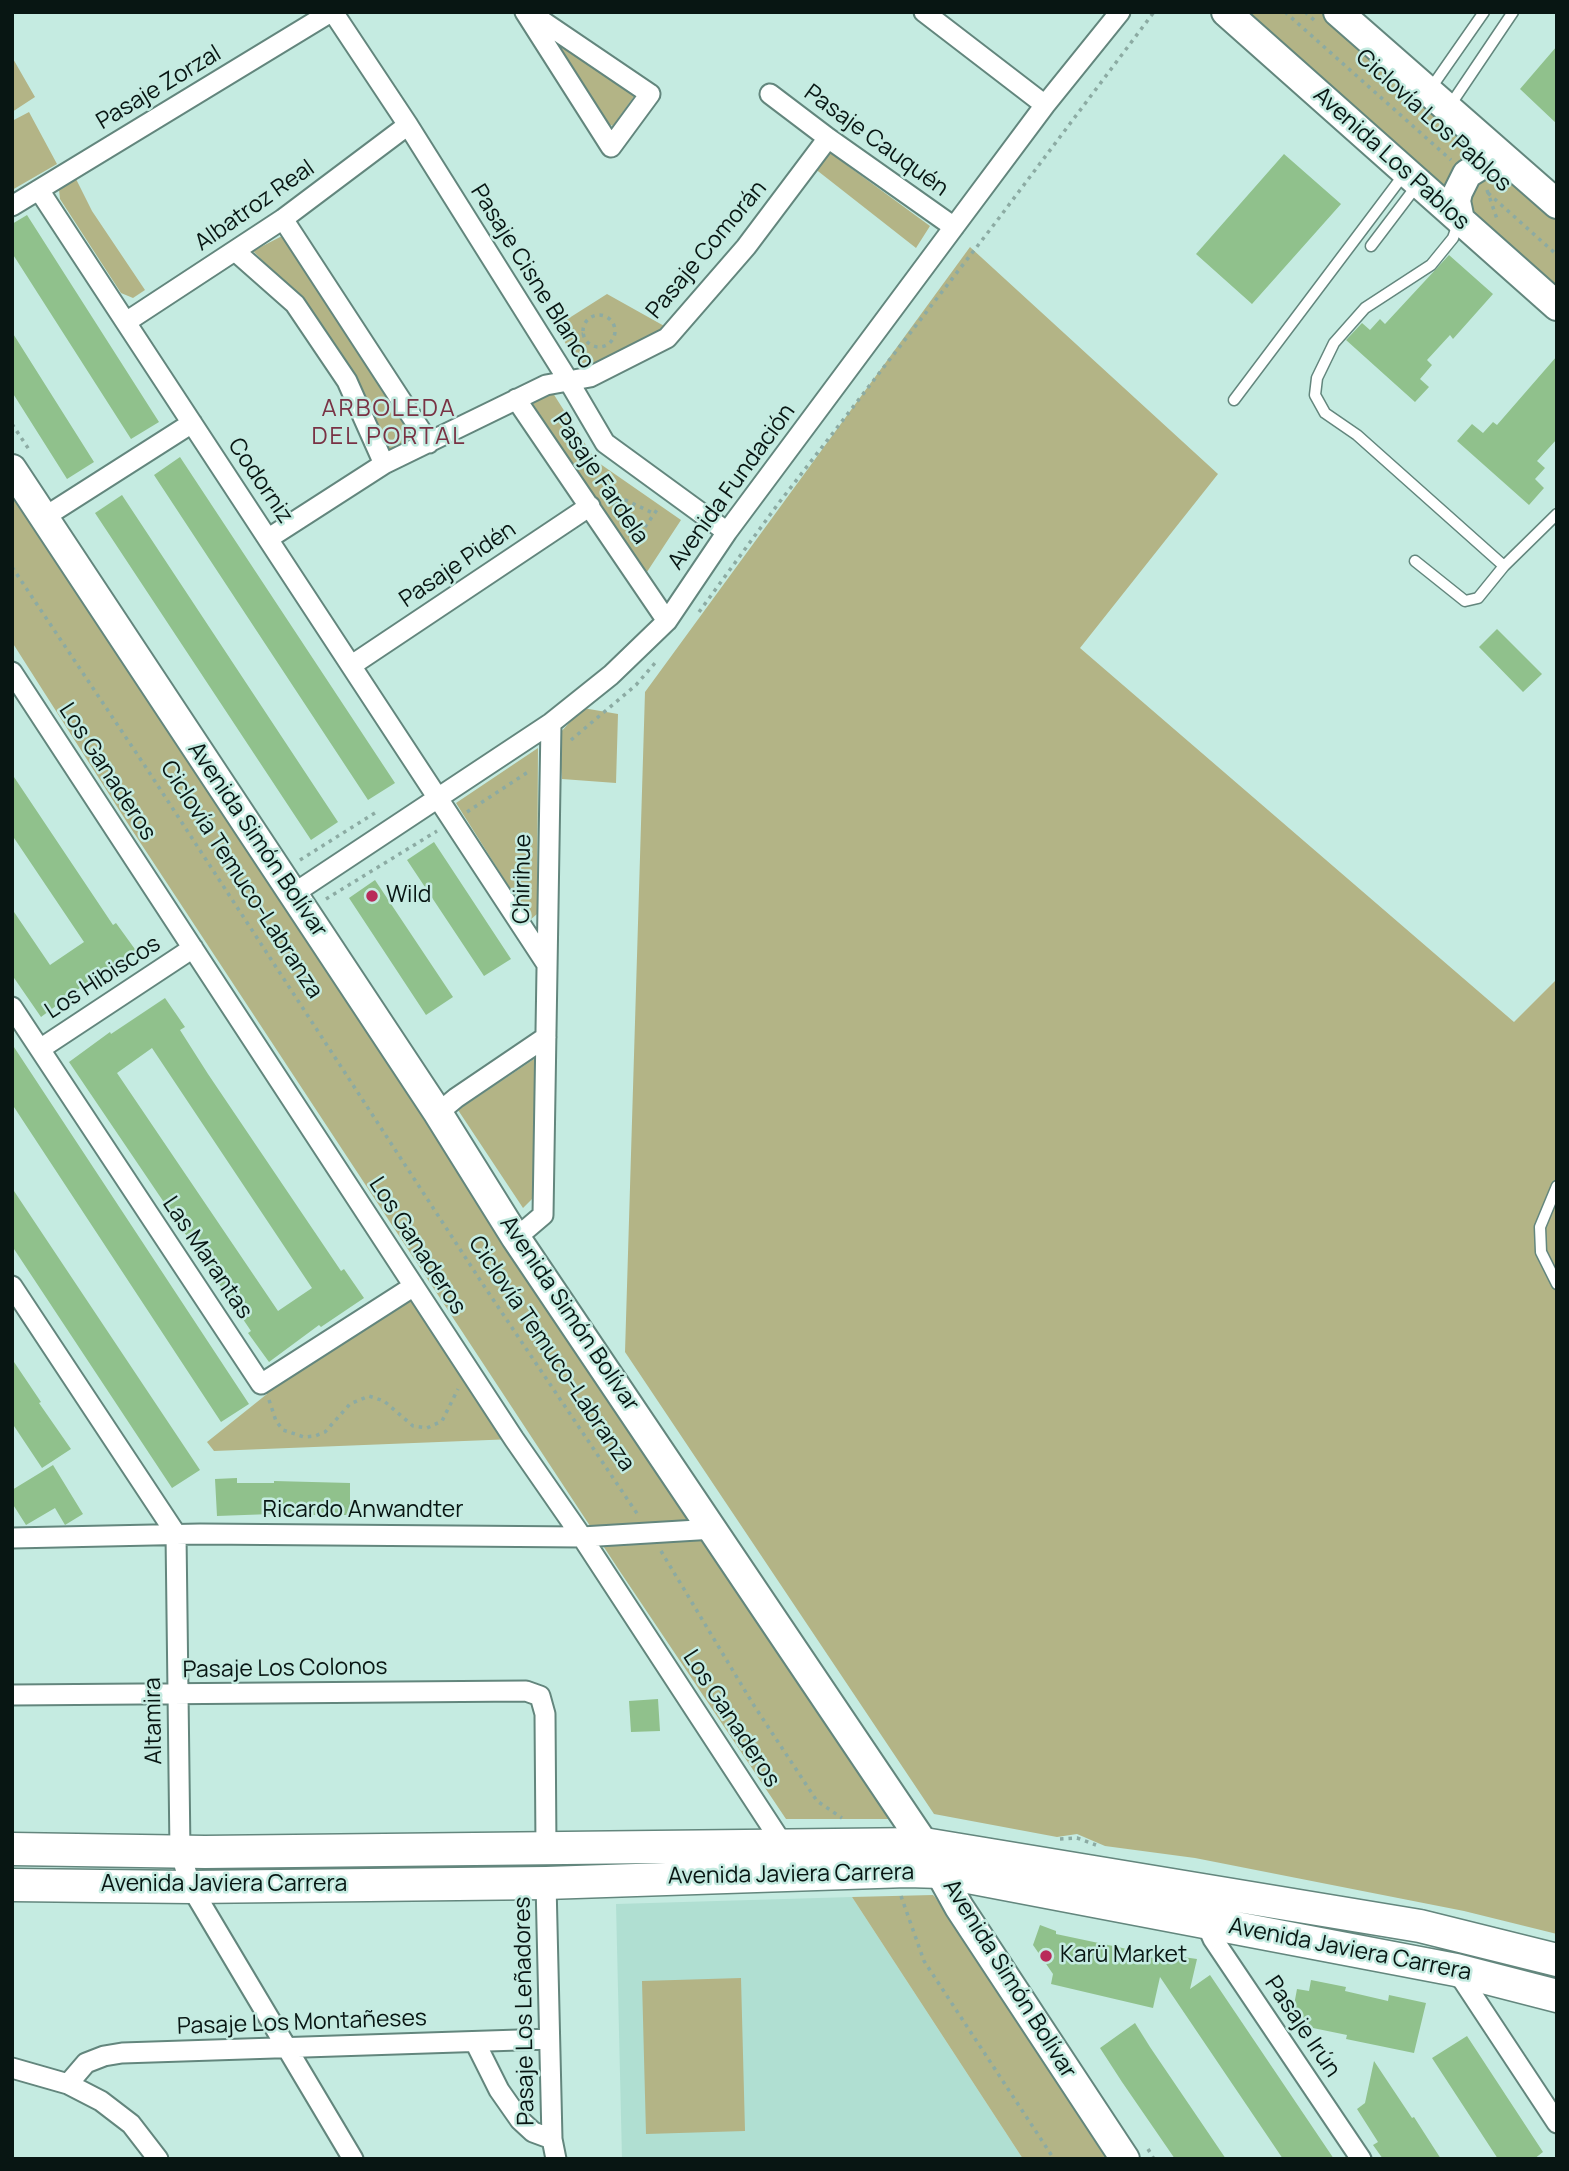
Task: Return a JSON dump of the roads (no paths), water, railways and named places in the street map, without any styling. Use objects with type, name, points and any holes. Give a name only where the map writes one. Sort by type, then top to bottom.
[{"type":"main road","name":"Avenida Javiera Carrera","points":[[12,1849],[180,1852],[925,1844],[1420,1926],[1557,1961]]},
{"type":"main road","points":[[748,1876],[766,1868],[784,1846]]},
{"type":"main road","name":"Avenida Javiera Carrera","points":[[12,1885],[191,1887],[546,1883],[942,1872],[1456,1970],[1557,1996]]},
{"type":"main road","points":[[1420,1926],[1456,1970]]},
{"type":"street","name":"Pasaje Cisne Blanco","points":[[332,12],[408,125],[605,443],[727,532]]},
{"type":"street","name":"Pasaje Zorzal","points":[[12,206],[332,12]]},
{"type":"street","points":[[527,12],[650,94],[611,147],[527,12]]},
{"type":"street","points":[[924,12],[1045,106]]},
{"type":"street","name":"Avenida Fundación","points":[[303,887],[551,723],[611,675],[667,621],[727,532],[1045,106],[1120,12]]},
{"type":"street","name":"Avenida Los Pablos","points":[[1226,12],[1557,306]]},
{"type":"street","points":[[1327,17],[1438,100],[1557,204]]},
{"type":"street","name":"Pasaje Cauquén","points":[[770,94],[954,227]]},
{"type":"street","name":"Albatroz Real","points":[[126,322],[283,219],[408,125]]},
{"type":"street","name":"Pasaje Comorán","points":[[269,538],[384,464],[546,385],[590,377],[667,338],[746,247],[828,138]]},
{"type":"street","points":[[1460,220],[1456,201],[1458,192],[1492,162],[1510,163]]},
{"type":"street","name":"Codorniz","points":[[39,190],[546,962]]},
{"type":"street","points":[[283,219],[429,443]]},
{"type":"street","points":[[235,251],[295,304],[347,381],[384,464]]},
{"type":"street","name":"Pasaje Fardela","points":[[516,399],[667,621]]},
{"type":"street","points":[[43,518],[192,423]]},
{"type":"street","name":"Avenida Simón Bolívar","points":[[23,464],[43,518],[303,887],[516,1238],[925,1844],[959,1907],[1125,2159]]},
{"type":"street","name":"Pasaje Pidén","points":[[352,665],[590,506]]},
{"type":"street","name":"Los Ganaderos","points":[[12,672],[784,1846]]},
{"type":"street","name":"Chirihue","points":[[516,1238],[542,1214],[551,723]]},
{"type":"street","name":"Los Hibiscos","points":[[40,1049],[193,948]]},
{"type":"street","name":"Las Marantas","points":[[12,1007],[261,1384],[414,1286]]},
{"type":"street","points":[[438,1113],[546,1037]]},
{"type":"street","points":[[12,1286],[176,1534]]},
{"type":"street","name":"Ricardo Anwandter","points":[[12,1538],[176,1534],[582,1537],[714,1529]]},
{"type":"street","name":"Altamira","points":[[176,1534],[180,1852],[191,1887],[353,2159]]},
{"type":"street","name":"Pasaje Los Colonos","points":[[12,1695],[526,1691],[540,1696],[545,1714],[546,1848]]},
{"type":"street","name":"Pasaje Los Leñadores","points":[[546,1883],[552,2139],[556,2159]]},
{"type":"street","name":"Pasaje Irún","points":[[1205,1921],[1213,1939],[1361,2159]]},
{"type":"street","points":[[1456,1970],[1557,2123]]},
{"type":"street","name":"Pasaje Los Montañeses","points":[[68,2084],[86,2063],[122,2053],[549,2039]]},
{"type":"street","name":"Pasaje Los Leñadores","points":[[475,2042],[499,2090],[520,2120],[533,2132],[552,2139]]},
{"type":"street","points":[[12,2068],[68,2084],[101,2101],[131,2124],[158,2159]]},
{"type":"lane","points":[[1438,100],[1484,12]]},
{"type":"lane","points":[[1438,100],[1513,12]]},
{"type":"lane","points":[[1371,246],[1412,178]]},
{"type":"lane","points":[[1234,400],[1412,178]]},
{"type":"lane","points":[[1460,220],[1453,239],[1431,265],[1365,308],[1334,343],[1317,378],[1315,395],[1325,413],[1357,435],[1504,566]]},
{"type":"lane","points":[[1415,561],[1465,601],[1478,598],[1504,566],[1557,514]]},
{"type":"lane","points":[[1557,1186],[1540,1227],[1541,1252],[1557,1284]]},
{"type":"place","name":"Wild","points":[[372,896]]},
{"type":"place","name":"Karü Market","points":[[1046,1956]]},
{"type":"district","name":"ARBOLEDA DEL PORTAL","points":[[389,423]]}]
